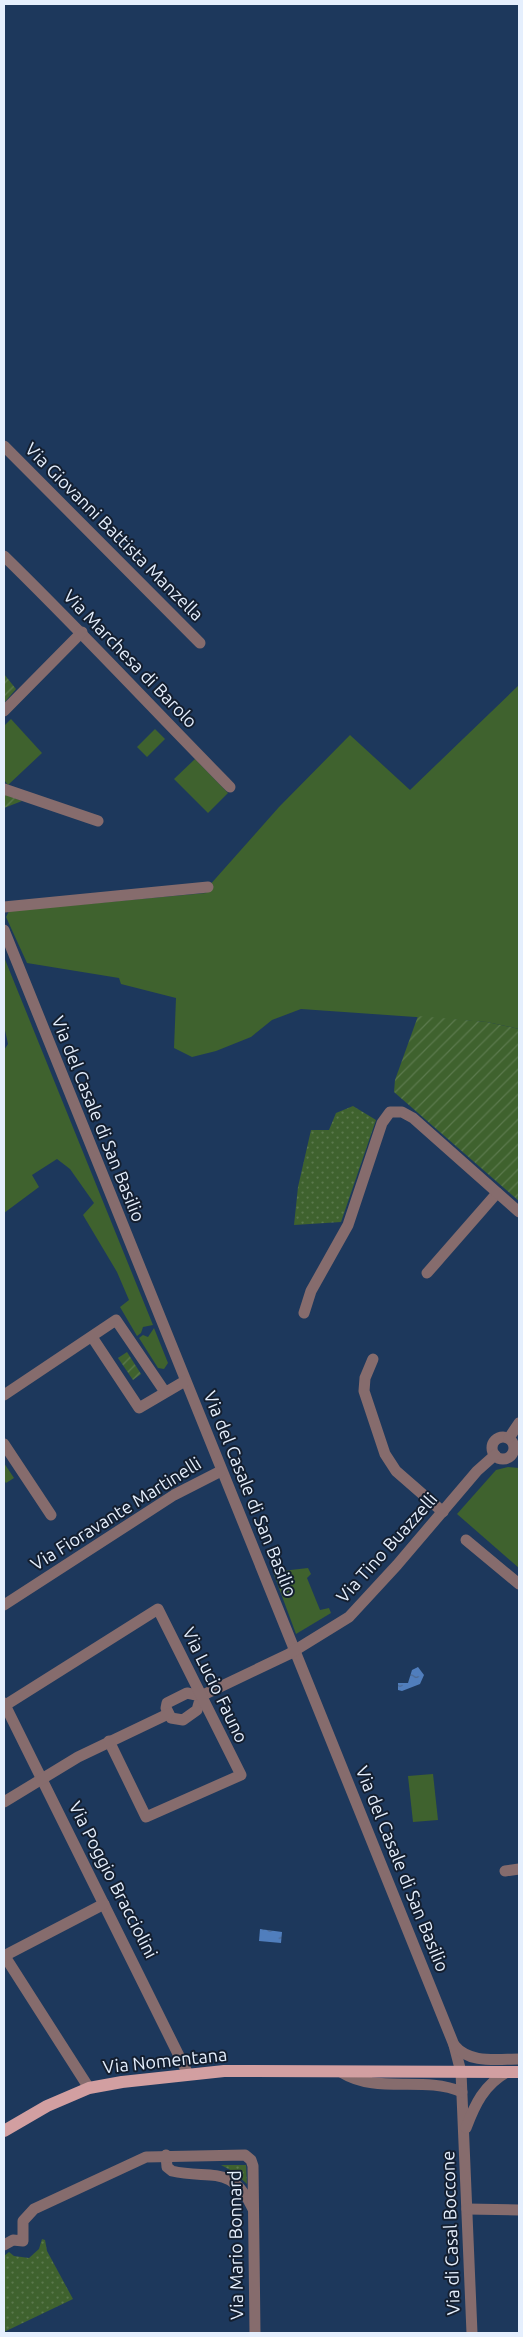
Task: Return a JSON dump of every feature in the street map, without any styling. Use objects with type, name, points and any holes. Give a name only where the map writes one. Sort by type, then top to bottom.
[{"type":"main road","name":"Via Nomentana","points":[[4,2131],[47,2106],[89,2088],[188,2074],[224,2071],[513,2072]]},
{"type":"street","name":"Via Giovanni Battista Manzella","points":[[4,446],[200,644]]},
{"type":"street","name":"Via Marchesa di Barolo","points":[[4,556],[82,632],[230,787]]},
{"type":"street","points":[[4,711],[82,632]]},
{"type":"street","points":[[4,789],[98,821]]},
{"type":"street","points":[[4,907],[208,887]]},
{"type":"street","name":"Via del Casale di San Basilio","points":[[4,930],[454,2045],[461,2072]]},
{"type":"street","points":[[304,1313],[311,1291],[348,1224],[382,1123],[390,1112],[402,1112],[413,1118],[519,1212]]},
{"type":"street","points":[[427,1274],[497,1192]]},
{"type":"street","points":[[4,1395],[116,1320],[165,1392]]},
{"type":"street","points":[[92,1337],[139,1408],[185,1381]]},
{"type":"street","points":[[373,1359],[365,1378],[364,1391],[385,1454],[396,1471],[443,1512]]},
{"type":"street","points":[[508,1438],[519,1423]]},
{"type":"street","points":[[502,1437],[508,1438],[513,1443],[516,1456],[502,1459],[495,1455],[492,1450],[494,1442],[502,1437]]},
{"type":"street","points":[[4,1444],[51,1515]]},
{"type":"street","name":"Via Tino Buazzelli","points":[[201,1696],[294,1651],[349,1617],[477,1471],[495,1455]]},
{"type":"street","name":"Via Fioravante Martinelli","points":[[4,1605],[174,1495],[221,1471]]},
{"type":"street","points":[[466,1540],[519,1584]]},
{"type":"street","name":"Via Lucio Fauno","points":[[4,1705],[158,1609],[241,1776],[146,1817],[109,1741]]},
{"type":"street","points":[[191,1693],[201,1696],[199,1706],[191,1716],[176,1720],[168,1714],[166,1706],[172,1699],[191,1693]]},
{"type":"street","name":"Via Poggio Bracciolini","points":[[4,1705],[188,2074]]},
{"type":"street","points":[[4,1802],[42,1778],[109,1741],[168,1714]]},
{"type":"street","points":[[505,1871],[519,1869]]},
{"type":"street","points":[[89,2088],[4,1955],[104,1904]]},
{"type":"street","points":[[454,2045],[464,2054],[476,2058],[519,2059]]},
{"type":"street","name":"Via Nomentana","points":[[342,2072],[360,2082],[447,2086],[462,2092]]},
{"type":"street","name":"Via di Casal Boccone","points":[[461,2072],[472,2333]]},
{"type":"street","name":"Via di Casal Boccone","points":[[464,2132],[481,2095],[494,2080],[513,2072]]},
{"type":"street","name":"Via Mario Bonnard","points":[[166,2155],[241,2154],[250,2157],[253,2164],[255,2333]]},
{"type":"street","points":[[4,2245],[13,2240],[23,2241],[25,2218],[39,2206],[142,2158],[166,2155],[168,2168],[172,2172],[212,2174],[228,2179],[243,2192],[254,2213]]},
{"type":"street","points":[[467,2209],[519,2210]]},
{"type":"green space","points":[[4,674],[16,689],[4,703]]},
{"type":"green space","points":[[519,685],[519,1029],[487,1022],[301,1009],[272,1020],[251,1037],[216,1051],[192,1057],[174,1048],[176,998],[121,984],[119,978],[27,963],[6,917],[9,911],[206,893],[208,887],[279,807],[350,735],[410,790]]},
{"type":"green space","points":[[11,719],[42,753],[8,785],[4,780],[4,726]]},
{"type":"green space","points":[[155,729],[165,739],[147,757],[137,747]]},
{"type":"green space","points":[[195,759],[228,793],[208,813],[174,779]]},
{"type":"green space","points":[[4,794],[22,801],[4,808]]},
{"type":"green space","points":[[4,957],[153,1325],[143,1327],[141,1333],[137,1336],[120,1307],[129,1300],[117,1272],[83,1215],[94,1203],[70,1169],[57,1159],[32,1175],[39,1187],[4,1213],[4,1050],[8,1044],[4,1026]]},
{"type":"green space","points":[[418,1016],[487,1022],[519,1029],[519,1201],[394,1092],[395,1080]]},
{"type":"green space","points":[[353,1106],[376,1120],[341,1222],[294,1225],[298,1187],[311,1130],[329,1130],[336,1113]]},
{"type":"green space","points":[[154,1328],[168,1363],[164,1369],[158,1368],[139,1338],[143,1335],[148,1337]]},
{"type":"green space","points":[[127,1352],[141,1374],[133,1380],[118,1358]]},
{"type":"green space","points":[[4,1463],[14,1478],[6,1483],[4,1480]]},
{"type":"green space","points":[[508,1467],[519,1468],[519,1568],[457,1514],[496,1470]]},
{"type":"green space","points":[[308,1568],[311,1574],[307,1578],[320,1610],[329,1608],[331,1613],[296,1634],[273,1572]]},
{"type":"green space","points":[[433,1774],[438,1820],[413,1822],[408,1776]]},
{"type":"green space","points":[[221,2165],[246,2165],[247,2184],[234,2172]]},
{"type":"green space","points":[[42,2239],[45,2240],[47,2251],[73,2299],[4,2332],[4,2256],[9,2252],[14,2256],[29,2258],[39,2249]]},
{"type":"water","points":[[418,1667],[424,1675],[420,1684],[402,1691],[398,1690],[398,1683],[408,1683],[412,1670]]},
{"type":"water","points":[[260,1929],[282,1932],[281,1943],[259,1941]]}]
